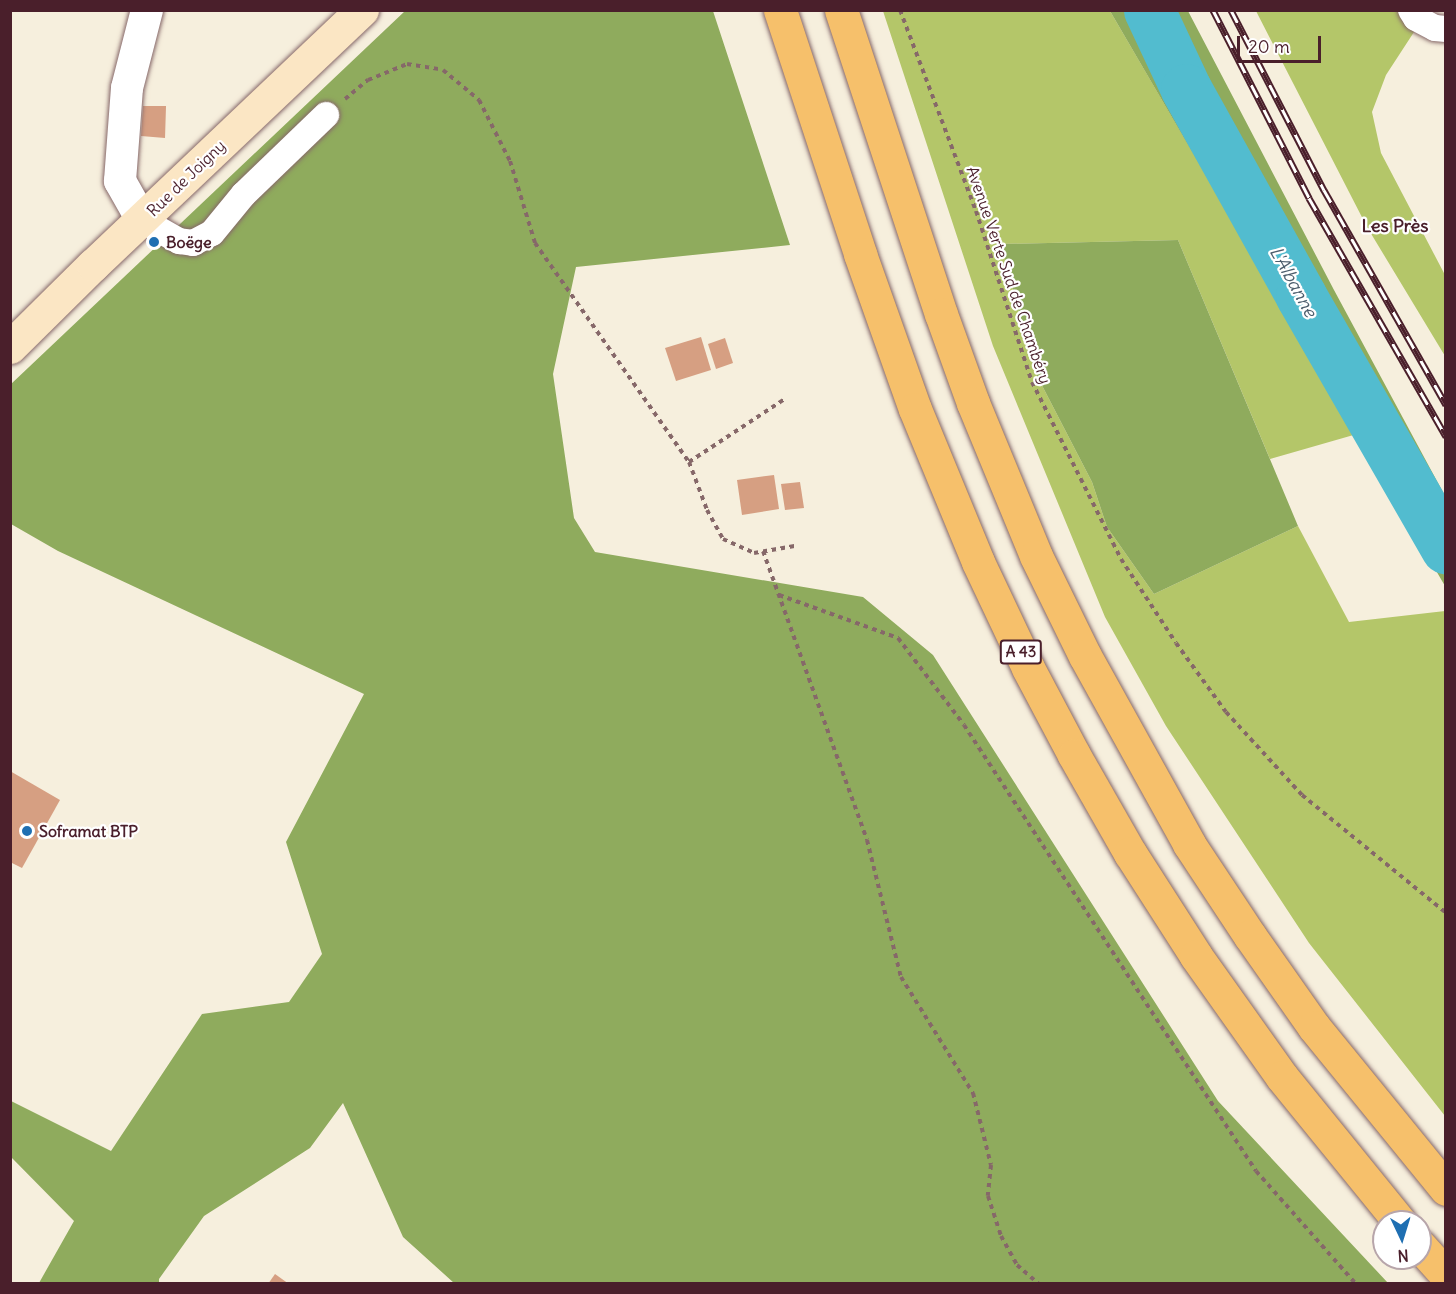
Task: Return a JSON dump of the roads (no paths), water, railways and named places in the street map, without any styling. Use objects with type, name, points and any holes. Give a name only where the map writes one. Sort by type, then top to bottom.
[{"type":"highway","name":"A 43","points":[[780,10],[860,254],[915,409],[978,562],[1033,678],[1130,853],[1196,956],[1282,1077],[1390,1210]]},
{"type":"highway","points":[[841,10],[937,303],[973,404],[1036,556],[1084,656],[1190,844],[1250,936],[1314,1027],[1446,1189]]},
{"type":"highway","points":[[1432,1259],[1446,1275]]},
{"type":"main road","name":"Rue de Joigny","points":[[10,346],[362,10]]},
{"type":"street","points":[[147,10],[127,88],[120,181],[142,220],[179,241],[193,243],[212,233],[244,194],[326,115]]},
{"type":"street","points":[[1411,10],[1416,18],[1435,28],[1446,29]]},
{"type":"waterway","name":"L'Albanne","points":[[1149,10],[1186,89],[1301,296],[1446,548]]},
{"type":"railway","points":[[1213,10],[1309,198],[1446,436]]},
{"type":"railway","points":[[1231,10],[1324,190],[1446,405]]},
{"type":"place","name":"Boëge","points":[[154,242]]},
{"type":"place","name":"Soframat BTP","points":[[27,831]]},
{"type":"district","name":"Les Près","points":[[1395,226]]}]
